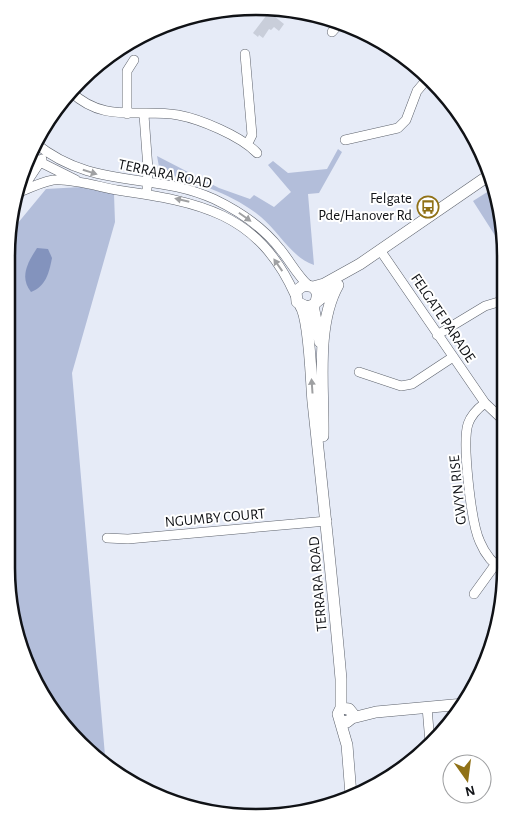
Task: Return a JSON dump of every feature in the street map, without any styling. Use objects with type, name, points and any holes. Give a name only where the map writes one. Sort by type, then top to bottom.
[{"type":"main road","points":[[360,264],[315,303],[307,307],[298,300],[298,288],[324,284],[360,264],[484,179]]},
{"type":"main road","name":"TERRARA ROAD","points":[[324,486],[323,361],[326,313],[338,285]]},
{"type":"main road","points":[[311,286],[318,293],[315,303]]},
{"type":"main road","name":"TERRARA ROAD","points":[[298,300],[307,322],[341,679],[347,714],[351,790]]},
{"type":"main road","name":"TERRARA ROAD","points":[[315,303],[323,361]]},
{"type":"main road","points":[[347,714],[454,705]]},
{"type":"street","points":[[332,32],[335,29]]},
{"type":"street","points":[[245,54],[252,135],[248,143]]},
{"type":"street","points":[[126,114],[128,70],[134,60]]},
{"type":"street","points":[[345,140],[398,128],[406,120],[417,91],[423,83]]},
{"type":"street","points":[[77,95],[109,112],[178,115],[205,123],[248,143],[257,153]]},
{"type":"street","points":[[144,115],[148,183],[145,194]]},
{"type":"street","name":"TERRARA ROAD","points":[[41,148],[78,169],[196,193],[238,212],[260,228],[275,243],[311,286]]},
{"type":"street","points":[[29,177],[46,152]]},
{"type":"street","name":"TERRARA ROAD","points":[[35,159],[88,185]]},
{"type":"street","name":"TERRARA ROAD","points":[[25,187],[55,180],[174,199],[205,207],[244,228],[271,256],[298,300]]},
{"type":"street","name":"FELGATE PARADE","points":[[380,250],[485,403],[497,414]]},
{"type":"street","points":[[437,335],[485,306],[497,302]]},
{"type":"street","points":[[359,372],[401,386],[412,384],[453,357]]},
{"type":"street","name":"GWYN RISE","points":[[485,403],[471,417],[466,439],[475,530],[480,542],[495,565]]},
{"type":"street","name":"NGUMBY COURT","points":[[107,538],[128,540],[327,521]]},
{"type":"street","points":[[474,594],[495,565]]},
{"type":"street","points":[[427,707],[429,735]]},
{"type":"shaded area","points":[[338,149],[342,152],[319,193],[308,194],[314,265],[299,257],[268,223],[238,201],[187,180],[160,172],[157,156],[219,188],[250,199],[254,195],[274,207],[291,192],[268,165],[273,161],[288,173],[327,169]]},
{"type":"shaded area","points":[[81,187],[114,194],[115,222],[72,373],[105,756],[75,727],[47,689],[33,660],[23,630],[17,599],[15,568],[15,256],[17,225],[46,189]]},
{"type":"shaded area","points":[[488,191],[496,237],[473,201]]},
{"type":"shaded area","points":[[37,248],[48,249],[52,258],[48,274],[43,283],[31,292],[27,286],[25,275],[28,264]]},
{"type":"building","points":[[266,16],[274,16],[284,24],[279,31],[274,27],[271,30],[269,29],[263,38],[253,33]]},
{"type":"place","name":"Felgate Pde/Hanover Rd","points":[[428,207]]}]
